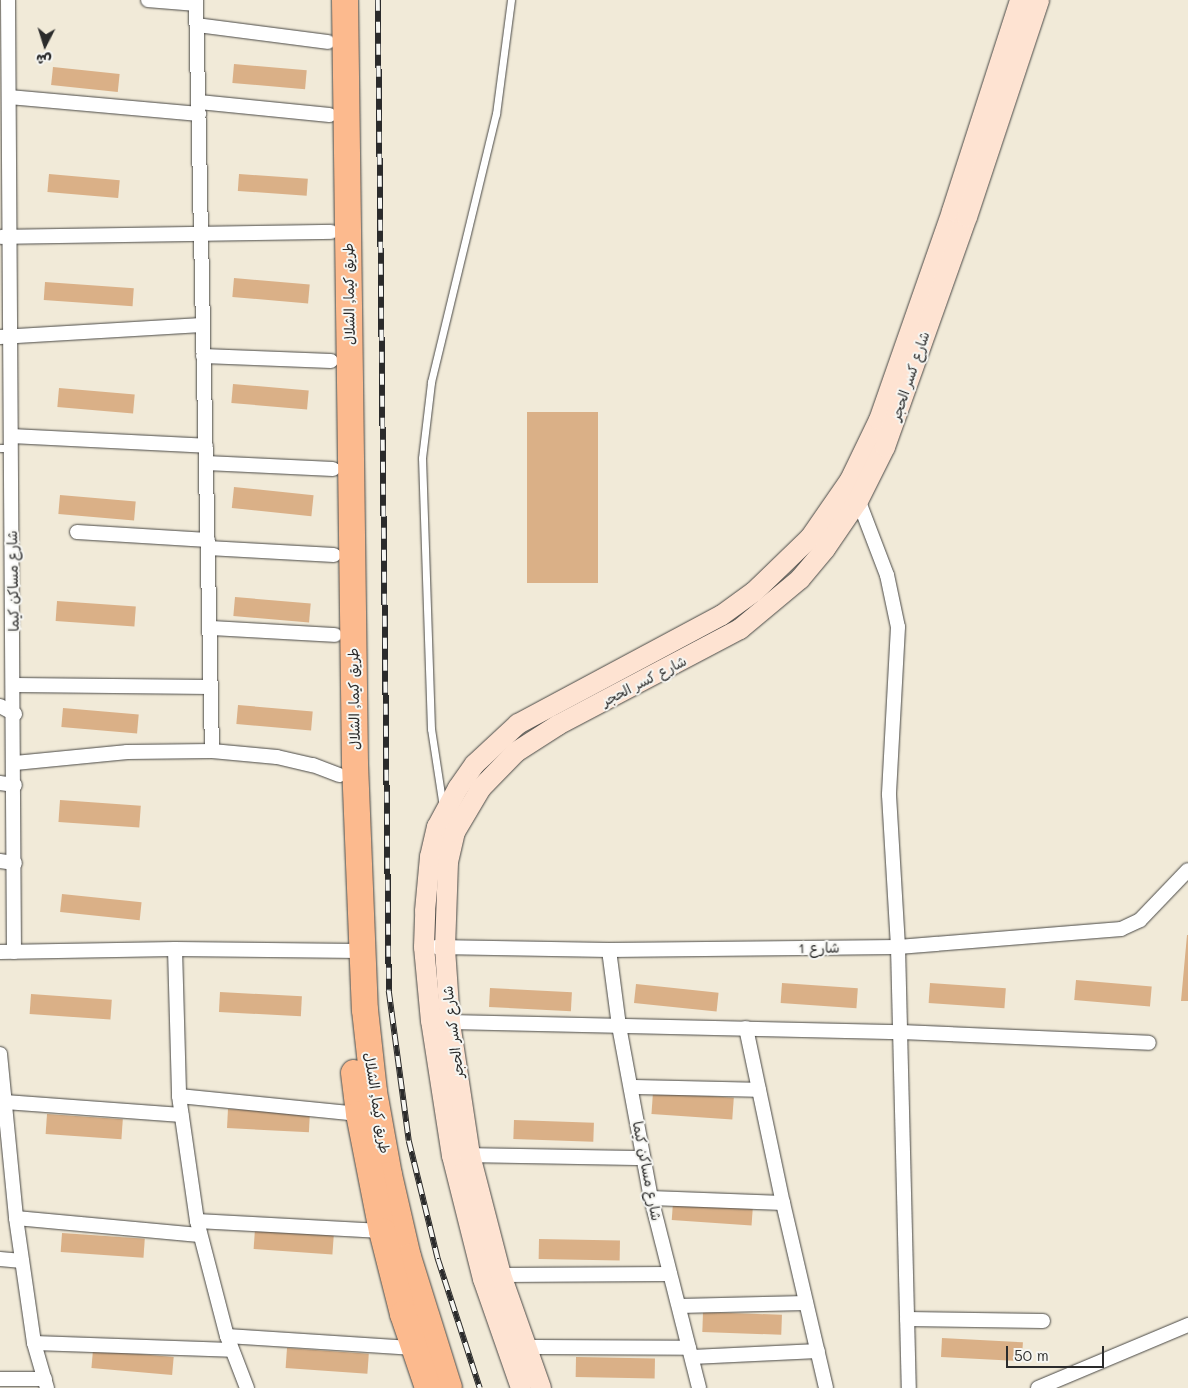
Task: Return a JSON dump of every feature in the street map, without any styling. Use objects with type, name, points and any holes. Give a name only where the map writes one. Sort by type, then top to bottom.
[{"type":"highway","name":"طريق كيما, الشلال","points":[[327,0],[329,114],[337,243],[352,951],[359,1114],[382,1232],[428,1388]]},
{"type":"highway","name":"طريق كيما, الشلال","points":[[345,0],[331,361],[338,776],[352,951],[389,1175],[408,1257],[449,1388]]},
{"type":"main road","name":"شارع كسر الحجر","points":[[1003,82],[1020,0]]},
{"type":"main road","name":"شارع كسر الحجر","points":[[521,1388],[483,1279],[452,1156],[431,1021],[424,947],[430,857],[444,814],[475,764],[518,724],[688,635],[754,592],[810,538],[850,480],[879,420],[960,214],[1003,82],[1039,0]]},
{"type":"main road","name":"شارع كسر الحجر","points":[[541,1388],[525,1347],[501,1274],[470,1155],[450,1022],[445,948],[448,857],[455,832],[481,788],[498,769],[536,737],[706,648],[772,606],[800,580],[858,501],[896,419],[930,294]]},
{"type":"main road","points":[[444,814],[455,832]]},
{"type":"street","name":"شارع مساكن كيما","points":[[8,0],[4,29],[9,97],[4,135],[5,337],[8,444],[6,463],[15,685],[14,952]]},
{"type":"street","points":[[148,0],[196,2],[212,751]]},
{"type":"street","points":[[197,25],[328,42]]},
{"type":"street","points":[[9,97],[329,114]]},
{"type":"street","points":[[5,238],[201,234],[337,243]]},
{"type":"street","points":[[5,337],[202,325]]},
{"type":"street","points":[[203,356],[331,361]]},
{"type":"street","points":[[8,444],[206,446]]},
{"type":"street","points":[[206,463],[333,469]]},
{"type":"street","points":[[850,480],[887,575],[898,627],[889,795],[901,1032],[909,1388]]},
{"type":"street","points":[[77,532],[334,555]]},
{"type":"street","points":[[210,628],[335,635]]},
{"type":"street","points":[[15,685],[211,687]]},
{"type":"street","points":[[0,706],[15,714]]},
{"type":"street","points":[[15,763],[127,752],[212,751],[277,757],[313,765],[338,776]]},
{"type":"street","points":[[0,783],[15,784]]},
{"type":"street","points":[[0,861],[15,863]]},
{"type":"street","name":"شارع 1","points":[[424,947],[609,950],[898,947],[1128,928],[1140,920],[1188,870]]},
{"type":"street","points":[[0,952],[175,949],[352,951]]},
{"type":"street","points":[[175,949],[179,1096],[199,1235],[226,1336],[247,1388]]},
{"type":"street","name":"شارع مساكن كيما","points":[[609,950],[619,1026],[651,1198],[699,1388]]},
{"type":"street","points":[[450,1022],[901,1032],[1149,1044]]},
{"type":"street","points":[[746,1028],[782,1203],[826,1388]]},
{"type":"street","points":[[0,1054],[5,1102],[4,1131],[22,1261],[34,1343],[46,1383],[0,1379]]},
{"type":"street","points":[[630,1087],[759,1090]]},
{"type":"street","points":[[179,1096],[359,1114]]},
{"type":"street","points":[[5,1102],[182,1115]]},
{"type":"street","points":[[470,1155],[643,1158]]},
{"type":"street","points":[[651,1198],[782,1203]]},
{"type":"street","points":[[16,1218],[199,1235]]},
{"type":"street","points":[[197,1221],[382,1232]]},
{"type":"street","points":[[0,1259],[22,1261]]},
{"type":"street","points":[[501,1274],[670,1274]]},
{"type":"street","points":[[679,1306],[806,1303]]},
{"type":"street","points":[[907,1319],[1043,1321]]},
{"type":"street","points":[[1038,1388],[1188,1325]]},
{"type":"street","points":[[226,1336],[415,1348]]},
{"type":"street","points":[[34,1343],[231,1350]]},
{"type":"street","points":[[525,1347],[690,1352],[818,1351]]},
{"type":"lane","points":[[444,814],[431,729],[422,458],[431,382],[496,114],[511,0]]},
{"type":"building","points":[[234,64],[307,70],[305,89],[232,83]]},
{"type":"building","points":[[53,67],[120,74],[118,92],[51,85]]},
{"type":"building","points":[[49,174],[120,180],[118,198],[47,192]]},
{"type":"building","points":[[239,174],[308,179],[307,196],[238,191]]},
{"type":"building","points":[[234,278],[310,285],[308,304],[232,297]]},
{"type":"building","points":[[45,282],[134,288],[133,306],[44,300]]},
{"type":"building","points":[[233,384],[309,391],[307,410],[231,403]]},
{"type":"building","points":[[59,388],[135,395],[133,414],[57,407]]},
{"type":"building","points":[[527,412],[598,412],[598,583],[527,583]]},
{"type":"building","points":[[234,487],[314,495],[311,516],[232,508]]},
{"type":"building","points":[[60,495],[136,502],[134,521],[58,514]]},
{"type":"building","points":[[235,597],[311,604],[309,623],[233,616]]},
{"type":"building","points":[[57,601],[136,607],[134,626],[56,621]]},
{"type":"building","points":[[238,705],[313,712],[311,730],[236,724]]},
{"type":"building","points":[[63,708],[139,715],[137,734],[61,727]]},
{"type":"building","points":[[60,800],[141,806],[139,828],[58,822]]},
{"type":"building","points":[[62,894],[142,902],[140,920],[60,912]]},
{"type":"building","points":[[1187,935],[1188,1001],[1181,1001]]},
{"type":"building","points":[[1076,980],[1152,987],[1150,1007],[1074,1000]]},
{"type":"building","points":[[782,983],[858,988],[856,1008],[781,1003]]},
{"type":"building","points":[[930,983],[1006,988],[1004,1008],[929,1003]]},
{"type":"building","points":[[636,984],[719,993],[717,1012],[634,1003]]},
{"type":"building","points":[[490,988],[572,992],[571,1011],[489,1007]]},
{"type":"building","points":[[220,992],[302,996],[301,1016],[219,1012]]},
{"type":"building","points":[[31,994],[112,1000],[110,1020],[30,1014]]},
{"type":"building","points":[[653,1092],[734,1098],[732,1120],[651,1114]]},
{"type":"building","points":[[228,1109],[310,1113],[309,1132],[227,1128]]},
{"type":"building","points":[[47,1114],[123,1119],[121,1139],[46,1134]]},
{"type":"building","points":[[514,1120],[594,1123],[593,1142],[513,1139]]},
{"type":"building","points":[[673,1202],[753,1208],[752,1226],[672,1220]]},
{"type":"building","points":[[255,1229],[334,1235],[332,1254],[254,1249]]},
{"type":"building","points":[[62,1233],[145,1239],[143,1258],[61,1252]]},
{"type":"building","points":[[539,1239],[620,1240],[620,1260],[539,1259]]},
{"type":"building","points":[[703,1312],[782,1315],[781,1335],[702,1332]]},
{"type":"building","points":[[942,1338],[1023,1342],[1022,1361],[941,1357]]},
{"type":"building","points":[[287,1348],[369,1354],[367,1374],[286,1368]]},
{"type":"building","points":[[93,1350],[174,1357],[172,1375],[91,1368]]},
{"type":"building","points":[[576,1357],[655,1358],[655,1378],[576,1377]]},
{"type":"railway","points":[[378,0],[389,991],[409,1141],[438,1259],[480,1388]]}]
